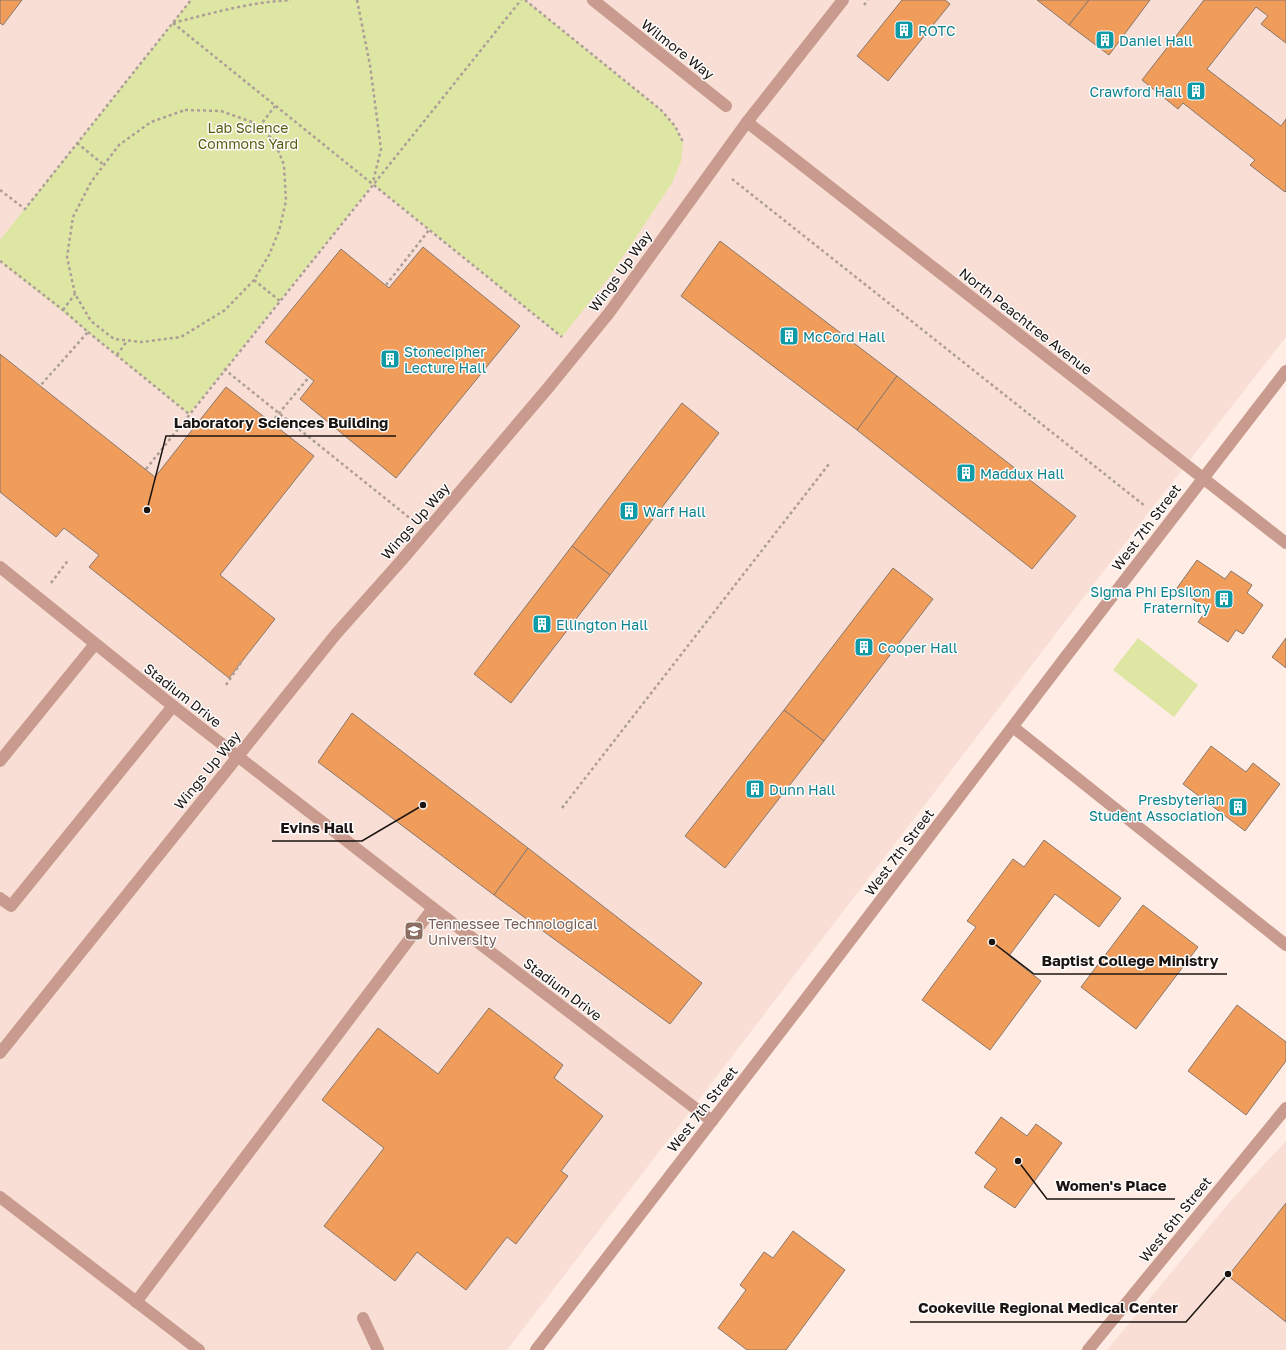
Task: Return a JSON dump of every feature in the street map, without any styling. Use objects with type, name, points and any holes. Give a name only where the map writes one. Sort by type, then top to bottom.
[{"type":"street","name":"Wilmore Way","points":[[593,0],[726,106]]},
{"type":"street","name":"Wings Up Way","points":[[0,1053],[336,634],[406,555],[548,388],[609,313],[747,122],[843,0]]},
{"type":"street","name":"North Peachtree Avenue","points":[[747,122],[1286,543]]},
{"type":"street","name":"West 7th Street","points":[[536,1350],[1202,478],[1286,371]]},
{"type":"street","name":"Stadium Drive","points":[[0,567],[173,706],[432,908],[712,1121]]},
{"type":"street","points":[[0,761],[95,644]]},
{"type":"street","points":[[0,898],[11,906],[173,706]]},
{"type":"street","points":[[1013,727],[1286,945]]},
{"type":"street","points":[[136,1302],[432,908]]},
{"type":"street","name":"West 6th Street","points":[[1088,1350],[1286,1108]]},
{"type":"street","points":[[0,1197],[199,1350]]},
{"type":"street","points":[[363,1318],[378,1350]]},
{"type":"path","points":[[0,190],[25,209],[191,0]]},
{"type":"path","points":[[173,24],[222,10],[267,2],[291,0]]},
{"type":"path","points":[[357,0],[370,65],[381,148],[373,184]]},
{"type":"path","points":[[146,469],[521,0]]},
{"type":"path","points":[[525,0],[661,110],[676,126],[683,142]]},
{"type":"path","points":[[173,24],[562,337]]},
{"type":"path","points":[[259,128],[275,106]]},
{"type":"path","points":[[185,110],[221,112],[252,122],[274,140],[284,165],[286,202],[279,231],[269,255],[254,280],[225,310],[181,337],[142,342],[114,339],[91,321],[75,294],[67,257],[73,216],[91,182],[104,165],[119,145],[151,122],[185,110]]},
{"type":"path","points":[[77,144],[104,165]]},
{"type":"path","points":[[730,177],[1145,506]]},
{"type":"path","points":[[386,285],[429,230]]},
{"type":"path","points":[[0,261],[63,310],[189,414]]},
{"type":"path","points":[[254,280],[280,301]]},
{"type":"path","points":[[63,310],[75,294]]},
{"type":"path","points":[[40,386],[88,332]]},
{"type":"path","points":[[117,355],[127,340]]},
{"type":"path","points":[[224,370],[413,520]]},
{"type":"path","points":[[271,423],[309,377]]},
{"type":"path","points":[[562,808],[830,464]]},
{"type":"path","points":[[50,583],[69,559]]},
{"type":"path","points":[[226,684],[242,661]]},
{"type":"shaded area","name":"Tennessee Technological University","points":[[0,0],[1286,0],[1286,337],[1149,512],[507,1350],[0,1350]]},
{"type":"shaded area","points":[[1286,1141],[1286,1350],[1107,1350],[1233,1198]]},
{"type":"green space","name":"Lab Science Commons Yard","points":[[191,0],[525,0],[661,110],[675,126],[683,142],[681,161],[672,183],[610,276],[562,337],[373,184],[189,414],[0,261],[0,240]]},
{"type":"green space","points":[[1138,638],[1198,685],[1174,717],[1113,670]]},
{"type":"building","points":[[0,0],[22,0],[3,25],[0,23]]},
{"type":"building","name":"ROTC","points":[[902,0],[945,0],[950,4],[888,81],[857,56]]},
{"type":"building","points":[[1037,0],[1089,0],[1069,25]]},
{"type":"building","name":"Daniel Hall","points":[[1089,0],[1150,0],[1109,55],[1069,25]]},
{"type":"building","name":"Crawford Hall","points":[[1204,0],[1286,0],[1286,43],[1261,24],[1268,16],[1256,7],[1207,69],[1281,126],[1286,119],[1285,192],[1250,165],[1255,160],[1183,103],[1178,109],[1142,80]]},
{"type":"building","name":"McCord Hall","points":[[720,241],[897,376],[857,430],[681,296]]},
{"type":"building","name":"Stonecipher Lecture Hall","points":[[423,247],[520,326],[396,478],[300,399],[314,381],[265,342],[341,249],[389,288]]},
{"type":"building","points":[[0,354],[155,477],[226,387],[314,456],[220,575],[275,619],[229,678],[89,567],[99,555],[64,528],[56,537],[0,492]]},
{"type":"building","name":"Maddux Hall","points":[[897,376],[1076,516],[1032,569],[857,430]]},
{"type":"building","name":"Warf Hall","points":[[682,403],[719,433],[610,575],[572,546]]},
{"type":"building","name":"Ellington Hall","points":[[572,546],[610,575],[511,703],[474,674]]},
{"type":"building","name":"Sigma Phi Epsilon Fraternity","points":[[1197,560],[1225,579],[1231,571],[1252,585],[1247,593],[1263,605],[1243,634],[1236,630],[1228,642],[1198,622],[1207,609],[1177,588]]},
{"type":"building","name":"Cooper Hall","points":[[893,568],[933,599],[824,741],[784,710]]},
{"type":"building","points":[[1286,638],[1286,668],[1272,657]]},
{"type":"building","name":"Dunn Hall","points":[[784,710],[824,741],[725,868],[685,836]]},
{"type":"building","points":[[352,713],[528,848],[494,895],[318,762]]},
{"type":"building","name":"Presbyterian Student Association","points":[[1211,746],[1246,772],[1253,763],[1280,784],[1245,831],[1183,784]]},
{"type":"building","points":[[1044,840],[1121,898],[1099,927],[1055,894],[1009,956],[1041,981],[990,1050],[922,1000],[976,927],[967,921],[1013,859],[1024,867]]},
{"type":"building","points":[[528,848],[702,983],[670,1024],[494,895]]},
{"type":"building","points":[[1143,905],[1198,947],[1136,1029],[1081,987]]},
{"type":"building","points":[[1237,1005],[1286,1042],[1286,1061],[1246,1115],[1188,1071]]},
{"type":"building","points":[[489,1008],[563,1065],[554,1078],[603,1116],[561,1171],[568,1176],[516,1244],[507,1237],[466,1290],[417,1252],[395,1281],[324,1226],[384,1148],[322,1100],[378,1028],[438,1074]]},
{"type":"building","points":[[1001,1117],[1027,1136],[1036,1124],[1062,1143],[1015,1208],[984,1187],[997,1169],[975,1153]]},
{"type":"building","points":[[1286,1203],[1286,1322],[1228,1276]]},
{"type":"building","points":[[793,1231],[845,1270],[786,1350],[747,1350],[718,1328],[746,1290],[740,1285],[764,1252],[773,1258]]},
{"type":"place","name":"ROTC","points":[[904,30]]},
{"type":"place","name":"Daniel Hall","points":[[1105,40]]},
{"type":"place","name":"Crawford Hall","points":[[1196,91]]},
{"type":"place","name":"McCord Hall","points":[[789,336]]},
{"type":"place","name":"Stonecipher Lecture Hall","points":[[390,359]]},
{"type":"place","name":"Maddux Hall","points":[[966,473]]},
{"type":"place","name":"Laboratory Sciences Building","points":[[147,510]]},
{"type":"place","name":"Warf Hall","points":[[629,511]]},
{"type":"place","name":"Sigma Phi Epsilon Fraternity","points":[[1224,599]]},
{"type":"place","name":"Ellington Hall","points":[[542,624]]},
{"type":"place","name":"Cooper Hall","points":[[864,647]]},
{"type":"place","name":"Dunn Hall","points":[[755,789]]},
{"type":"place","name":"Evins Hall","points":[[423,805]]},
{"type":"place","name":"Presbyterian Student Association","points":[[1238,807]]},
{"type":"place","name":"Tennessee Technological University","points":[[414,931]]},
{"type":"place","name":"Baptist College Ministry","points":[[992,942]]},
{"type":"place","name":"Women's Place","points":[[1018,1161]]},
{"type":"place","name":"Cookeville Regional Medical Center","points":[[1228,1274]]}]
